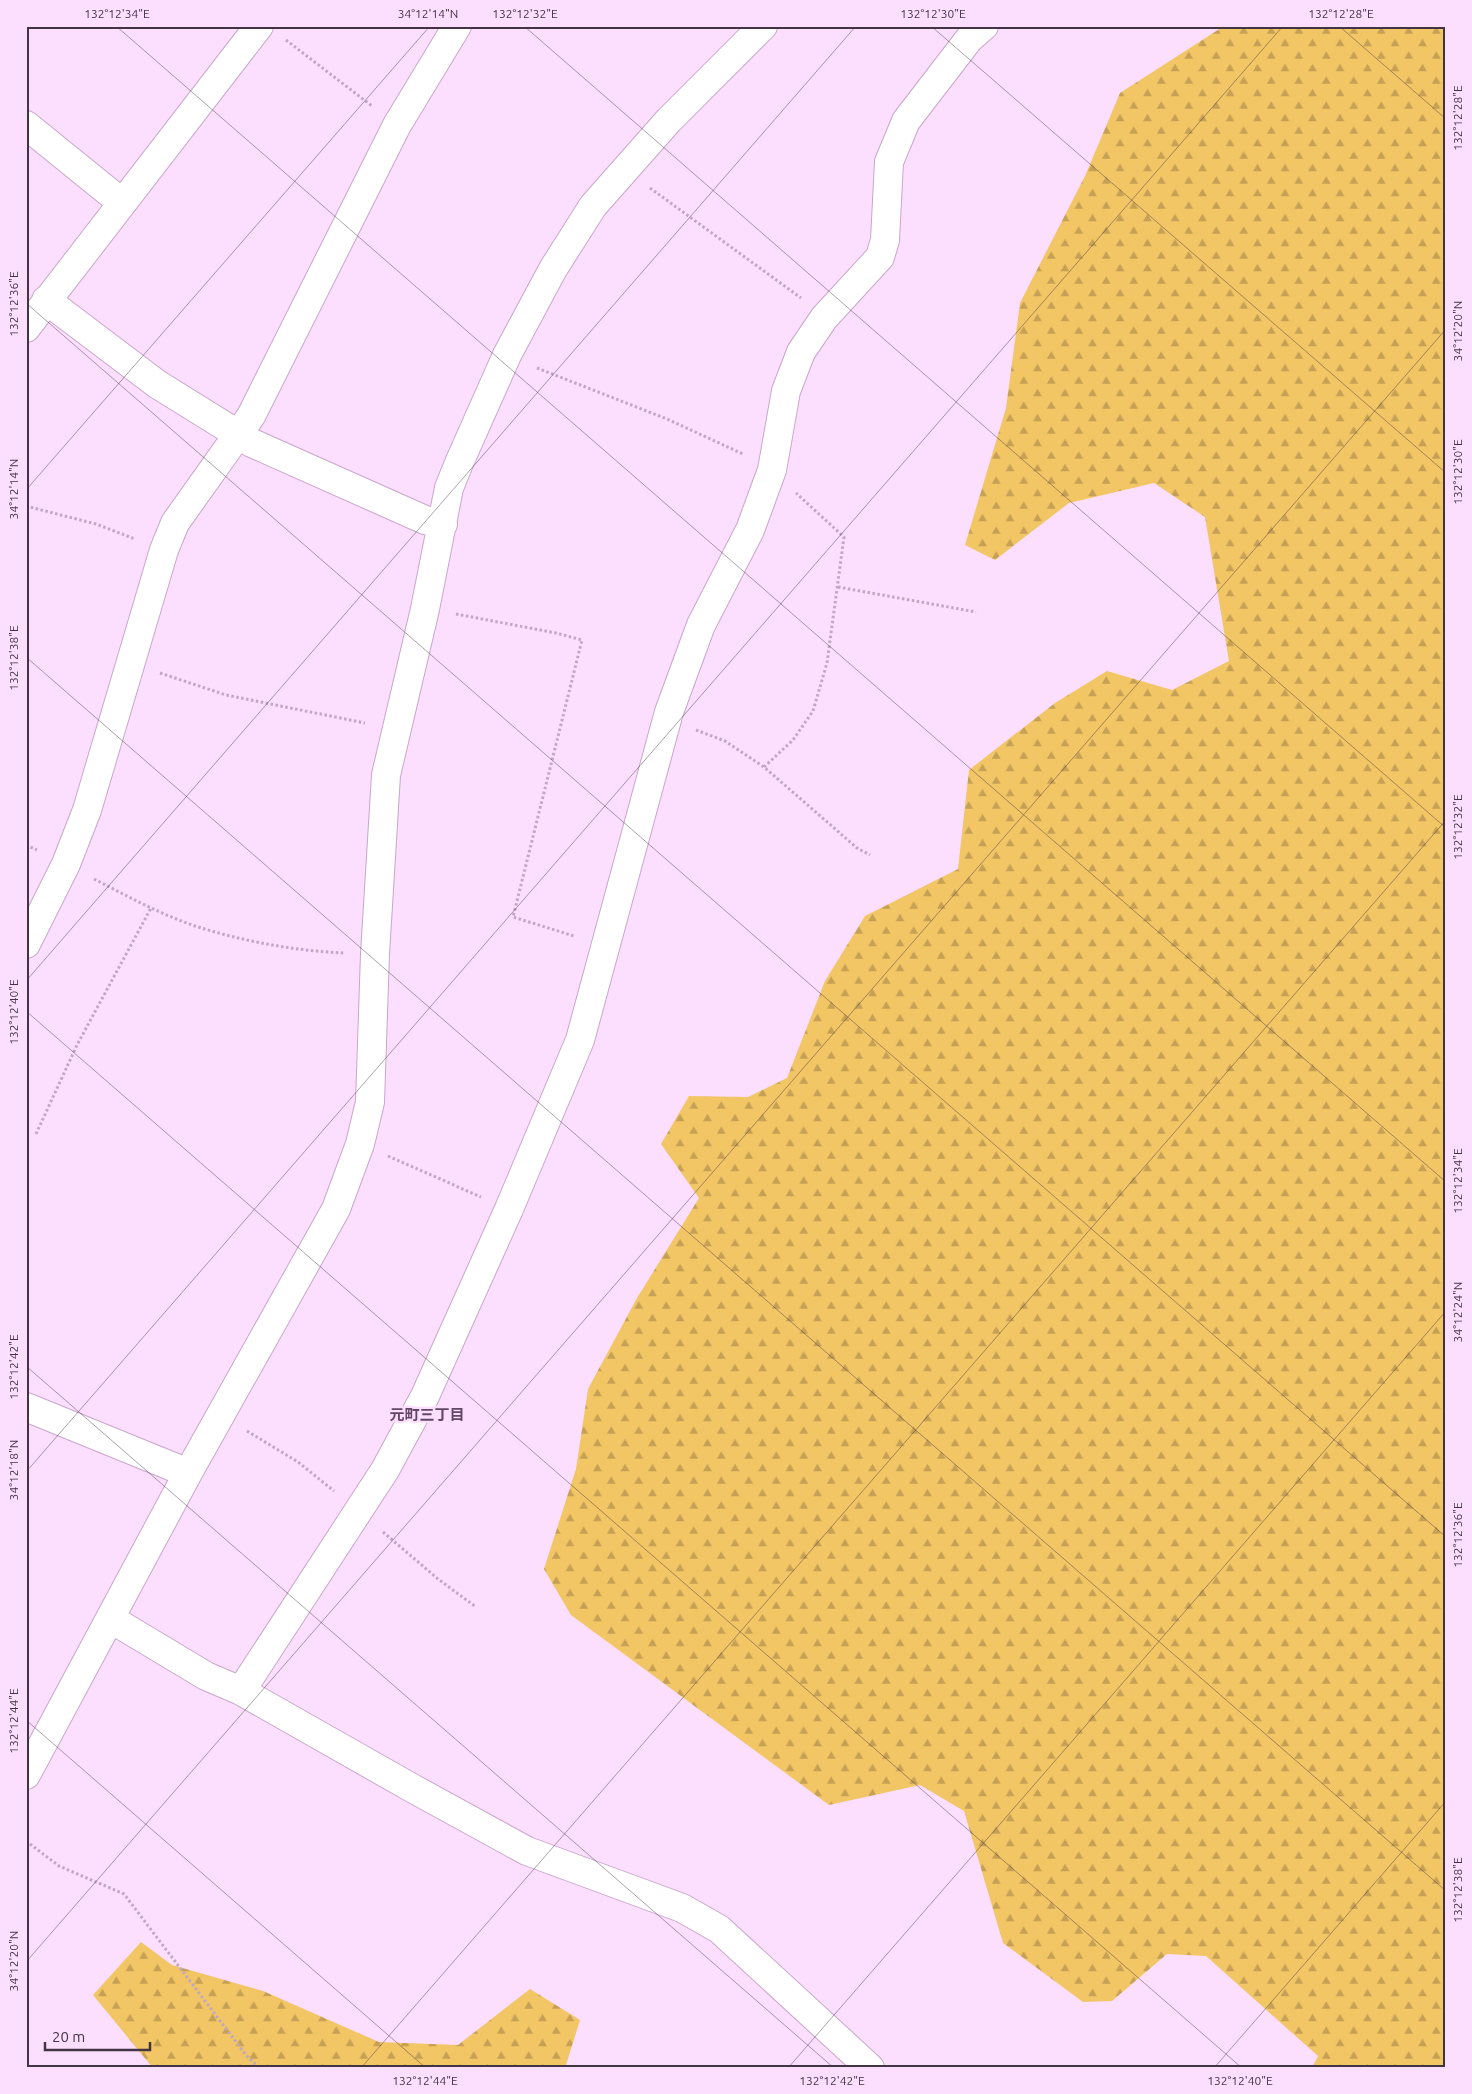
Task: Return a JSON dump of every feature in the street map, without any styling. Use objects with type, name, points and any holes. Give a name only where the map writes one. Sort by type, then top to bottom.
[{"type":"street","points":[[26,944],[66,864],[87,810],[164,550],[175,524],[251,416],[397,125],[457,26]]},
{"type":"street","points":[[26,1775],[188,1473],[336,1209],[360,1144],[370,1102],[375,954],[386,775],[425,609],[449,488],[507,355],[553,269],[593,206],[669,120],[763,26]]},
{"type":"street","points":[[241,1691],[385,1470],[424,1396],[509,1209],[580,1040],[604,945],[667,720],[701,625],[750,530],[772,470],[786,391],[801,352],[824,318],[880,257],[884,240],[888,162],[906,120],[970,39],[984,26]]},
{"type":"street","points":[[26,328],[122,202],[271,32]]},
{"type":"street","points":[[26,125],[122,202]]},
{"type":"street","points":[[46,300],[157,384],[252,443],[425,520],[443,524]]},
{"type":"street","points":[[26,1407],[188,1473]]},
{"type":"street","points":[[111,1619],[206,1676],[241,1691],[527,1851],[682,1908],[719,1929],[870,2068]]},
{"type":"path","points":[[271,32],[397,125]]},
{"type":"path","points":[[626,170],[815,308],[824,318]]},
{"type":"path","points":[[507,355],[667,419],[733,448],[772,470],[844,537],[828,663],[813,711],[793,740],[764,767]]},
{"type":"path","points":[[26,506],[96,524],[164,550]]},
{"type":"path","points":[[838,587],[976,612]]},
{"type":"path","points":[[425,609],[556,633],[582,640],[513,917],[604,945]]},
{"type":"path","points":[[131,664],[226,695],[396,730]]},
{"type":"path","points":[[667,720],[725,741],[764,767],[856,848],[870,855]]},
{"type":"path","points":[[66,864],[150,908],[195,926],[311,951],[375,954]]},
{"type":"path","points":[[36,1134],[77,1045],[150,908]]},
{"type":"path","points":[[360,1144],[509,1209]]},
{"type":"path","points":[[26,1841],[59,1866],[124,1894],[246,2055],[259,2068]]},
{"type":"green space","points":[[1224,26],[1446,26],[1446,2068],[1312,2068],[1318,2056],[1206,1956],[1167,1954],[1112,2001],[1083,2002],[1003,1943],[964,1811],[920,1785],[829,1805],[571,1615],[544,1569],[576,1469],[588,1389],[637,1298],[699,1198],[661,1144],[689,1096],[748,1097],[787,1078],[825,981],[865,916],[958,869],[969,770],[1055,703],[1107,671],[1172,690],[1229,661],[1205,517],[1154,483],[1069,503],[995,560],[965,545],[1006,408],[1020,303],[1085,176],[1120,93]]},
{"type":"green space","points":[[141,1942],[172,1965],[263,1991],[379,2042],[458,2045],[530,1989],[580,2020],[565,2068],[153,2068],[93,1995]]},
{"type":"district","name":"元町三丁目","points":[[427,1414]]}]
